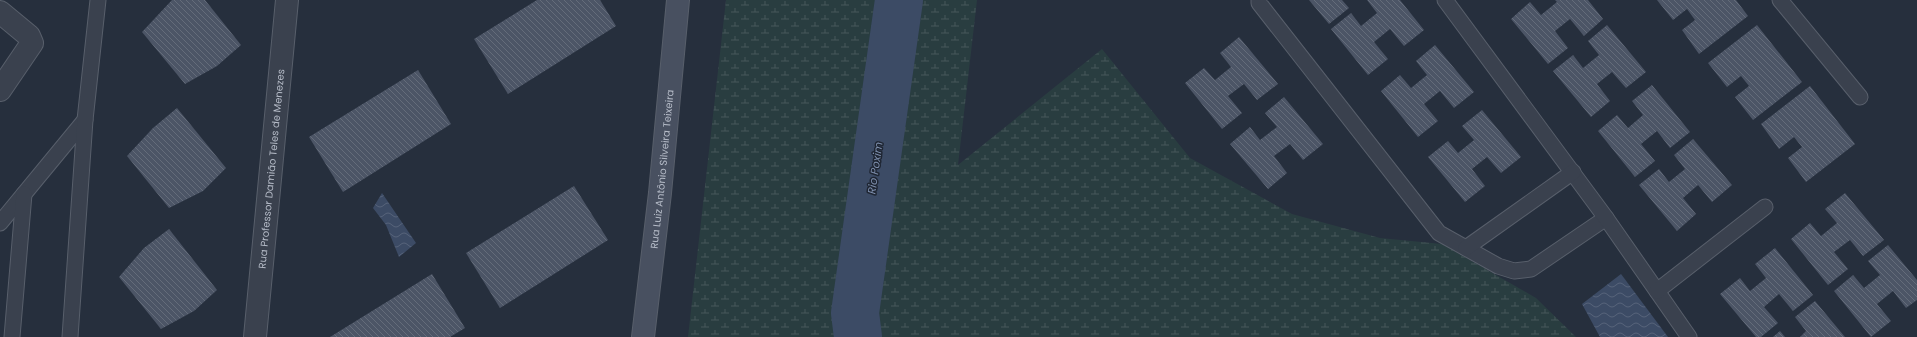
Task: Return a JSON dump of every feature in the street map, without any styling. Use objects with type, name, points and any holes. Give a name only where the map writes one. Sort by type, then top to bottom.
[{"type":"street","name":"Rua Professor Damião Teles de Menezes","points":[[255,337],[287,0]]},
{"type":"street","name":"Rua Luiz Antônio Silveira Teixeira","points":[[643,337],[660,193],[678,0]]},
{"type":"street","points":[[0,12],[29,36],[32,43],[0,90]]},
{"type":"lane","points":[[70,337],[85,120],[98,0]]},
{"type":"lane","points":[[1258,0],[1422,214],[1439,233],[1498,266],[1514,271],[1530,269],[1606,218]]},
{"type":"lane","points":[[1445,0],[1573,172],[1689,337]]},
{"type":"lane","points":[[1780,0],[1860,97]]},
{"type":"lane","points":[[0,223],[85,120]]},
{"type":"lane","points":[[1466,248],[1573,172]]},
{"type":"lane","points":[[12,337],[24,194]]},
{"type":"lane","points":[[1657,291],[1765,207]]},
{"type":"green space","points":[[726,0],[977,0],[958,165],[1102,49],[1190,158],[1292,214],[1380,238],[1442,244],[1536,298],[1576,337],[688,337]]},
{"type":"water","points":[[382,193],[416,243],[399,257],[386,225],[373,208]]},
{"type":"water","points":[[1621,274],[1668,337],[1600,337],[1582,304]]},
{"type":"building","points":[[172,0],[205,0],[241,45],[217,66],[185,84],[142,32]]},
{"type":"building","points":[[537,0],[600,0],[616,26],[508,94],[474,39]]},
{"type":"building","points":[[1309,0],[1342,0],[1349,8],[1329,24]]},
{"type":"building","points":[[1367,0],[1400,0],[1424,30],[1404,46],[1390,29],[1374,42],[1388,59],[1368,75],[1331,29],[1351,13],[1361,26],[1377,13]]},
{"type":"building","points":[[1555,0],[1588,0],[1603,19],[1584,36],[1570,19],[1555,31],[1568,48],[1548,64],[1511,19],[1530,2],[1541,15],[1557,2]]},
{"type":"building","points":[[1657,0],[1736,0],[1748,16],[1699,54],[1682,30],[1695,20],[1687,9],[1673,20]]},
{"type":"building","points":[[1607,25],[1646,72],[1626,88],[1612,72],[1597,84],[1610,101],[1591,117],[1553,71],[1573,55],[1583,68],[1599,55],[1588,41]]},
{"type":"building","points":[[1757,25],[1802,82],[1753,120],[1735,97],[1749,86],[1741,76],[1727,87],[1708,63]]},
{"type":"building","points":[[1239,37],[1278,84],[1257,100],[1244,84],[1228,96],[1242,113],[1222,129],[1185,83],[1204,68],[1215,80],[1231,67],[1220,53]]},
{"type":"building","points":[[1435,45],[1474,92],[1454,108],[1440,91],[1424,104],[1438,121],[1418,137],[1381,91],[1400,75],[1411,88],[1427,75],[1416,61]]},
{"type":"building","points":[[418,70],[451,124],[343,192],[309,137]]},
{"type":"building","points":[[1652,85],[1690,132],[1670,148],[1657,131],[1641,144],[1655,161],[1635,177],[1598,131],[1617,115],[1628,128],[1643,115],[1632,101]]},
{"type":"building","points":[[1810,86],[1855,144],[1806,182],[1788,158],[1802,147],[1794,137],[1779,149],[1761,124]]},
{"type":"building","points":[[1284,97],[1323,144],[1303,160],[1290,144],[1274,156],[1287,173],[1268,189],[1230,144],[1250,127],[1260,140],[1277,127],[1265,113]]},
{"type":"building","points":[[177,108],[226,168],[203,191],[169,208],[127,156],[153,128]]},
{"type":"building","points":[[1482,110],[1521,157],[1501,173],[1487,157],[1472,169],[1485,186],[1465,202],[1428,157],[1448,141],[1458,153],[1474,140],[1462,126]]},
{"type":"building","points":[[1693,139],[1732,185],[1712,202],[1698,185],[1683,198],[1696,214],[1677,231],[1639,185],[1659,169],[1669,182],[1685,169],[1674,155]]},
{"type":"building","points":[[574,186],[608,240],[500,308],[466,253]]},
{"type":"building","points":[[1845,193],[1884,240],[1863,256],[1850,240],[1834,252],[1848,269],[1828,285],[1791,239],[1810,223],[1821,236],[1837,223],[1825,209]]},
{"type":"building","points":[[169,229],[217,290],[194,311],[161,329],[119,277],[144,248]]},
{"type":"building","points":[[1888,245],[1917,280],[1917,300],[1906,308],[1893,291],[1877,304],[1891,321],[1871,337],[1834,291],[1853,275],[1864,288],[1880,275],[1868,261]]},
{"type":"building","points":[[1775,248],[1813,295],[1793,311],[1779,294],[1764,307],[1778,323],[1761,337],[1756,337],[1720,294],[1740,278],[1750,291],[1766,278],[1755,264]]},
{"type":"building","points":[[432,274],[465,328],[450,337],[330,337]]},
{"type":"building","points":[[1815,301],[1845,337],[1800,337],[1806,331],[1795,317]]},
{"type":"building","points":[[1780,331],[1785,337],[1773,337]]},
{"type":"waterway","name":"Rio Poxim","points":[[858,337],[855,313],[899,0]]}]
